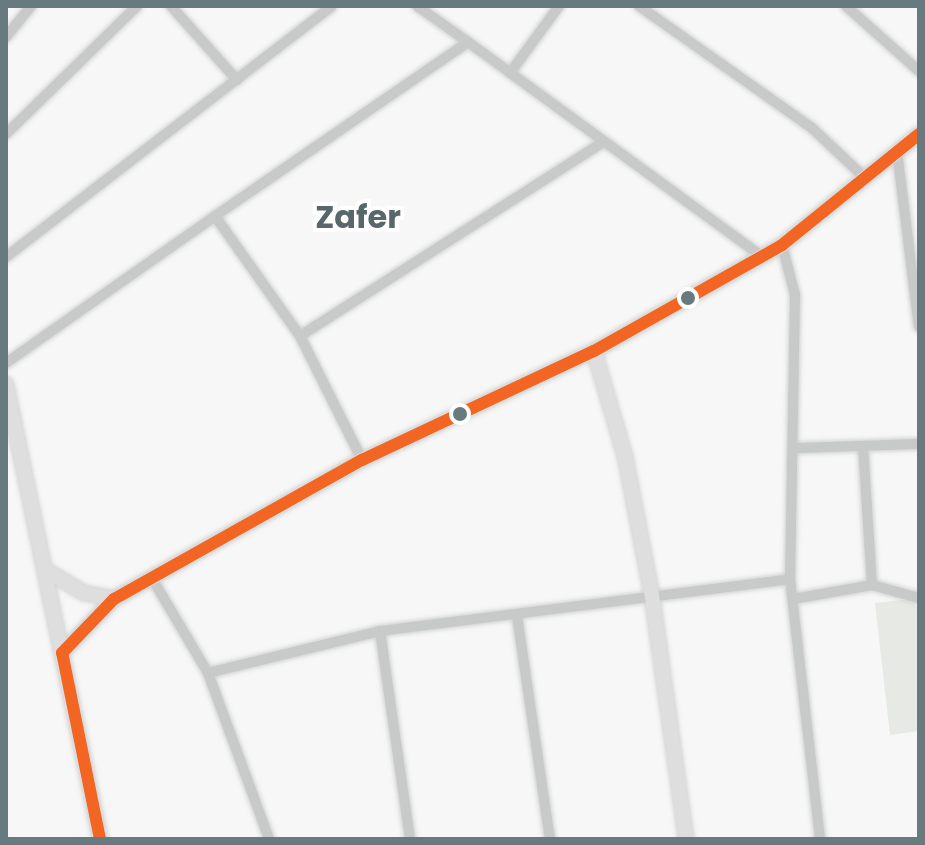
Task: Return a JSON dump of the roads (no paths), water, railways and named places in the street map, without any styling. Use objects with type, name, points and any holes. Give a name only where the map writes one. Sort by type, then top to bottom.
[{"type":"street","points":[[6,37],[31,6]]},
{"type":"street","points":[[6,134],[137,6]]},
{"type":"street","points":[[171,6],[237,80]]},
{"type":"street","points":[[6,257],[332,6]]},
{"type":"street","points":[[417,6],[762,256]]},
{"type":"street","points":[[510,73],[559,6]]},
{"type":"street","points":[[639,6],[812,128],[865,178]]},
{"type":"street","points":[[846,6],[919,71]]},
{"type":"street","points":[[6,363],[468,42]]},
{"type":"street","points":[[62,653],[114,599],[153,580],[362,460],[594,351],[782,245],[919,134]]},
{"type":"street","points":[[300,336],[603,142]]},
{"type":"street","points":[[897,151],[917,282],[919,327]]},
{"type":"street","points":[[215,216],[300,336],[362,460]]},
{"type":"street","points":[[782,245],[795,295],[797,448],[790,579],[820,839]]},
{"type":"street","points":[[594,351],[625,456],[652,596],[686,839]]},
{"type":"street","points":[[6,384],[12,450],[47,571],[100,839]]},
{"type":"street","points":[[797,448],[919,444]]},
{"type":"street","points":[[863,446],[872,585]]},
{"type":"street","points":[[47,571],[84,593],[114,599]]},
{"type":"street","points":[[208,673],[380,631],[790,579]]},
{"type":"street","points":[[153,580],[208,673],[269,839]]},
{"type":"street","points":[[793,599],[872,585],[919,598]]},
{"type":"street","points":[[517,616],[550,839]]},
{"type":"street","points":[[380,631],[410,839]]},
{"type":"district","name":"Zafer","points":[[358,217]]}]
